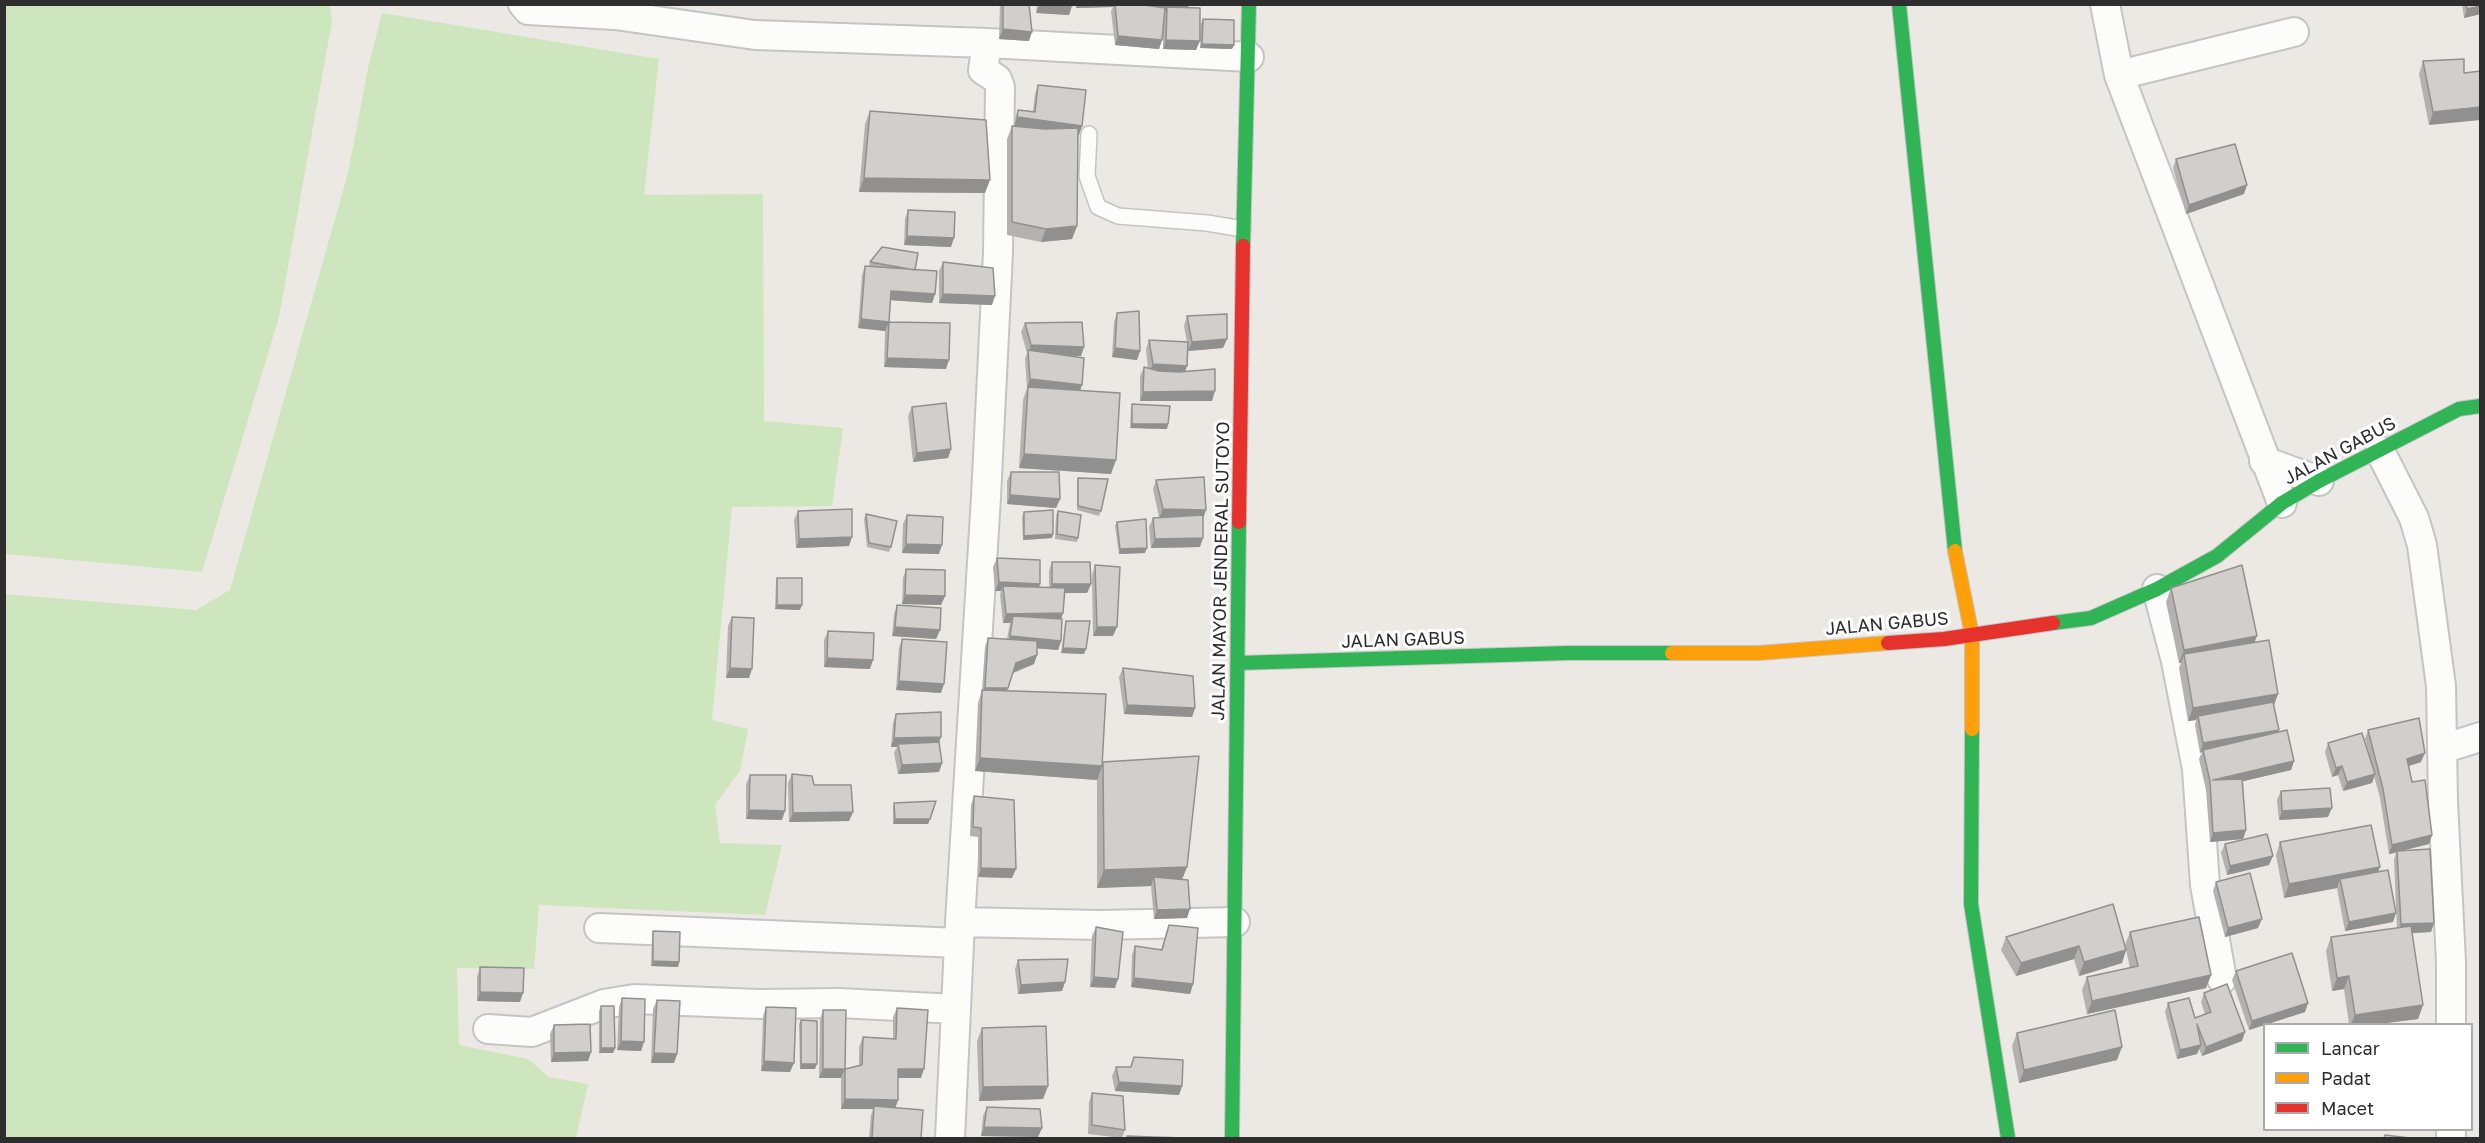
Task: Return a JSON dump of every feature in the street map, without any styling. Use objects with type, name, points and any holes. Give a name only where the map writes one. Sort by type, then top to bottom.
[{"type":"street","points":[[523,4],[528,10],[615,15],[755,35],[985,57],[1249,59]]},
{"type":"street","name":"JALAN MAYOR JENDERAL SUTOYO","points":[[1232,1138],[1243,228],[1249,4]]},
{"type":"street","points":[[1899,4],[1924,235],[1946,475],[1965,635],[1971,904],[2008,1138]]},
{"type":"street","points":[[2105,4],[2119,75],[2282,503]]},
{"type":"street","points":[[2119,75],[2294,33]]},
{"type":"street","points":[[950,1138],[959,933],[986,497],[998,253],[1000,83],[985,57]]},
{"type":"street","name":"JALAN GABUS","points":[[1238,663],[1568,653],[1759,653],[1944,639],[2091,618],[2157,589],[2217,556],[2282,503],[2319,481],[2459,409],[2481,406]]},
{"type":"street","points":[[2379,451],[2414,518],[2422,545],[2441,686],[2451,962],[2451,1023]]},
{"type":"street","points":[[2264,460],[2319,481]]},
{"type":"street","points":[[2157,589],[2176,661],[2197,769],[2205,885],[2222,979]]},
{"type":"street","points":[[2442,748],[2481,737]]},
{"type":"street","points":[[599,928],[959,933],[1100,925],[1235,922]]},
{"type":"street","points":[[488,1029],[532,1032],[604,1004],[634,999],[759,1004],[838,1003],[956,1009]]},
{"type":"lane","points":[[1089,134],[1087,176],[1098,207],[1118,216],[1243,228]]},
{"type":"green space","points":[[5,4],[330,5],[332,21],[279,317],[202,572],[5,554]]},
{"type":"green space","points":[[382,13],[659,59],[644,195],[763,194],[764,421],[843,428],[832,506],[732,507],[712,720],[748,729],[740,771],[715,805],[720,843],[782,845],[765,915],[539,905],[534,969],[457,968],[459,1045],[528,1059],[549,1077],[588,1084],[576,1138],[5,1138],[4,594],[196,610],[230,590],[348,173],[368,68]]},
{"type":"building","points":[[1003,4],[1029,4],[1032,32],[1003,29]]},
{"type":"building","points":[[1047,4],[1072,4],[1072,6]]},
{"type":"building","points":[[1115,4],[1165,8],[1162,40],[1118,36]]},
{"type":"building","points":[[2466,4],[2481,4],[2481,6],[2467,9]]},
{"type":"building","points":[[1167,7],[1200,8],[1200,41],[1166,40]]},
{"type":"building","points":[[1203,19],[1234,20],[1234,45],[1202,44]]},
{"type":"building","points":[[2464,59],[2464,73],[2481,71],[2481,107],[2433,112],[2423,61]]},
{"type":"building","points":[[1038,85],[1086,90],[1082,126],[1017,117],[1018,110],[1035,112]]},
{"type":"building","points":[[870,111],[986,120],[990,180],[864,178]]},
{"type":"building","points":[[1012,126],[1045,129],[1078,128],[1077,226],[1046,229],[1012,222]]},
{"type":"building","points":[[2235,144],[2247,185],[2189,205],[2176,159]]},
{"type":"building","points":[[908,210],[955,212],[954,238],[907,236]]},
{"type":"building","points":[[882,247],[918,253],[915,270],[870,262]]},
{"type":"building","points":[[943,262],[993,268],[995,296],[943,294]]},
{"type":"building","points":[[865,266],[937,271],[935,294],[891,291],[889,322],[861,319]]},
{"type":"building","points":[[1139,311],[1140,351],[1115,348],[1117,313]]},
{"type":"building","points":[[1227,314],[1227,339],[1192,342],[1187,316]]},
{"type":"building","points":[[889,322],[950,323],[949,360],[887,358]]},
{"type":"building","points":[[1082,322],[1084,347],[1031,345],[1025,323]]},
{"type":"building","points":[[1149,340],[1188,342],[1187,366],[1153,364]]},
{"type":"building","points":[[1028,350],[1084,358],[1082,385],[1030,379]]},
{"type":"building","points":[[1144,367],[1159,371],[1179,372],[1215,369],[1215,391],[1143,392]]},
{"type":"building","points":[[1028,387],[1120,393],[1116,460],[1024,454]]},
{"type":"building","points":[[946,403],[951,449],[917,453],[912,407]]},
{"type":"building","points":[[1132,404],[1170,406],[1168,424],[1132,424]]},
{"type":"building","points":[[1011,472],[1059,472],[1060,499],[1010,495]]},
{"type":"building","points":[[1204,477],[1206,510],[1163,509],[1156,480]]},
{"type":"building","points":[[1078,478],[1108,479],[1101,511],[1078,506]]},
{"type":"building","points":[[852,509],[852,537],[799,539],[798,511]]},
{"type":"building","points":[[1053,510],[1053,534],[1024,536],[1024,512]]},
{"type":"building","points":[[1058,511],[1081,515],[1078,538],[1057,534]]},
{"type":"building","points":[[866,514],[897,521],[891,547],[869,543]]},
{"type":"building","points":[[907,515],[943,517],[942,545],[906,544]]},
{"type":"building","points":[[1203,515],[1203,538],[1155,539],[1153,518]]},
{"type":"building","points":[[1146,519],[1147,548],[1120,549],[1117,522]]},
{"type":"building","points":[[997,558],[1040,560],[1040,584],[999,582]]},
{"type":"building","points":[[1052,562],[1090,562],[1091,584],[1052,584]]},
{"type":"building","points":[[1095,565],[1120,567],[1117,627],[1097,627]]},
{"type":"building","points":[[2242,565],[2257,636],[2184,650],[2171,588]]},
{"type":"building","points":[[906,569],[945,570],[945,596],[905,595]]},
{"type":"building","points":[[777,578],[802,578],[802,605],[777,605]]},
{"type":"building","points":[[1003,586],[1065,588],[1063,613],[1006,614]]},
{"type":"building","points":[[897,605],[941,608],[940,630],[895,627]]},
{"type":"building","points":[[1013,616],[1062,619],[1061,641],[1010,636]]},
{"type":"building","points":[[732,617],[754,618],[752,669],[730,668]]},
{"type":"building","points":[[1066,621],[1090,621],[1086,649],[1063,648]]},
{"type":"building","points":[[828,631],[874,633],[873,660],[827,658]]},
{"type":"building","points":[[988,638],[1037,641],[1037,655],[1016,663],[1008,688],[985,688]]},
{"type":"building","points":[[902,639],[947,642],[944,684],[899,681]]},
{"type":"building","points":[[2269,640],[2278,694],[2193,708],[2184,654]]},
{"type":"building","points":[[1123,668],[1193,676],[1195,708],[1127,705]]},
{"type":"building","points":[[982,690],[1106,694],[1102,766],[980,758]]},
{"type":"building","points":[[2273,702],[2279,730],[2203,743],[2198,716]]},
{"type":"building","points":[[941,712],[941,737],[894,738],[896,714]]},
{"type":"building","points":[[2419,718],[2425,753],[2407,759],[2412,782],[2425,780],[2432,835],[2392,845],[2383,789],[2368,730]]},
{"type":"building","points":[[2287,730],[2294,761],[2213,780],[2242,779],[2246,830],[2213,833],[2210,781],[2203,750]]},
{"type":"building","points":[[2362,733],[2375,774],[2347,782],[2342,766],[2336,768],[2328,743]]},
{"type":"building","points":[[939,742],[942,763],[902,765],[898,744]]},
{"type":"building","points":[[1199,756],[1187,867],[1104,870],[1103,762]]},
{"type":"building","points":[[792,774],[812,776],[814,785],[851,785],[853,812],[793,813]]},
{"type":"building","points":[[750,775],[786,775],[785,811],[749,810]]},
{"type":"building","points":[[2330,788],[2332,808],[2282,811],[2281,791]]},
{"type":"building","points":[[974,796],[1014,800],[1016,869],[981,868],[981,828],[973,827]]},
{"type":"building","points":[[936,801],[930,819],[895,819],[894,803]]},
{"type":"building","points":[[2371,825],[2380,867],[2289,884],[2280,842]]},
{"type":"building","points":[[2267,834],[2273,856],[2230,866],[2225,844]]},
{"type":"building","points":[[2430,849],[2434,923],[2401,924],[2397,851]]},
{"type":"building","points":[[2388,870],[2396,913],[2349,922],[2340,879]]},
{"type":"building","points":[[2250,873],[2262,919],[2228,928],[2216,882]]},
{"type":"building","points":[[1154,877],[1188,880],[1190,909],[1157,910]]},
{"type":"building","points":[[2113,904],[2126,950],[2084,962],[2079,946],[2021,963],[2006,937]]},
{"type":"building","points":[[2199,917],[2211,975],[2092,1001],[2087,977],[2138,966],[2130,932]]},
{"type":"building","points":[[1169,925],[1198,928],[1193,984],[1134,978],[1135,946],[1162,950]]},
{"type":"building","points":[[2411,926],[2423,1005],[2355,1015],[2349,976],[2337,978],[2331,937]]},
{"type":"building","points":[[1096,927],[1123,932],[1118,979],[1094,977]]},
{"type":"building","points":[[653,931],[680,932],[679,962],[653,961]]},
{"type":"building","points":[[2292,953],[2308,1003],[2252,1021],[2236,971]]},
{"type":"building","points":[[1068,959],[1065,982],[1021,985],[1018,960]]},
{"type":"building","points":[[480,967],[524,968],[523,993],[480,992]]},
{"type":"building","points":[[2227,984],[2245,1032],[2206,1047],[2197,1024],[2201,1045],[2180,1050],[2168,1003],[2189,998],[2195,1018],[2211,1012],[2204,993]]},
{"type":"building","points":[[622,998],[645,999],[644,1042],[621,1041]]},
{"type":"building","points":[[657,1000],[680,1001],[677,1054],[654,1053]]},
{"type":"building","points":[[601,1006],[614,1006],[615,1048],[601,1048]]},
{"type":"building","points":[[766,1007],[796,1008],[794,1063],[764,1061]]},
{"type":"building","points":[[897,1008],[928,1010],[924,1069],[898,1069],[898,1100],[845,1099],[845,1069],[862,1065],[863,1037],[896,1039]]},
{"type":"building","points":[[823,1010],[846,1010],[845,1069],[823,1069]]},
{"type":"building","points":[[2115,1010],[2122,1047],[2024,1070],[2017,1033]]},
{"type":"building","points":[[801,1020],[817,1021],[817,1064],[801,1064]]},
{"type":"building","points":[[590,1024],[591,1052],[554,1053],[554,1025]]},
{"type":"building","points":[[1046,1026],[1048,1086],[983,1087],[982,1028]]},
{"type":"building","points":[[1134,1057],[1183,1060],[1182,1086],[1119,1082],[1116,1067],[1131,1067]]},
{"type":"building","points":[[1092,1093],[1123,1096],[1125,1130],[1092,1125]]},
{"type":"building","points":[[874,1106],[923,1110],[921,1138],[872,1138]]},
{"type":"building","points":[[987,1107],[1040,1109],[1042,1128],[984,1127]]},
{"type":"building","points":[[2385,1135],[2410,1138],[2384,1138]]},
{"type":"building","points":[[1127,1136],[1182,1138],[1127,1138]]},
{"type":"traffic: fast","points":[[1243,246],[1249,4]]},
{"type":"traffic: fast","points":[[1899,4],[1955,551]]},
{"type":"traffic: fast","points":[[2053,623],[2091,618],[2157,589],[2217,556],[2282,503],[2319,481],[2459,409],[2480,406]]},
{"type":"traffic: fast","points":[[1232,1138],[1239,522]]},
{"type":"traffic: fast","points":[[1238,663],[1568,653],[1672,653]]},
{"type":"traffic: fast","points":[[1972,729],[1971,904],[2008,1138]]},
{"type":"traffic: slow","points":[[1955,551],[1972,635],[1972,729]]},
{"type":"traffic: slow","points":[[1672,653],[1759,653],[1888,643]]},
{"type":"traffic: jam","points":[[1239,522],[1243,246]]},
{"type":"traffic: jam","points":[[1888,643],[1944,639],[2053,623]]}]
